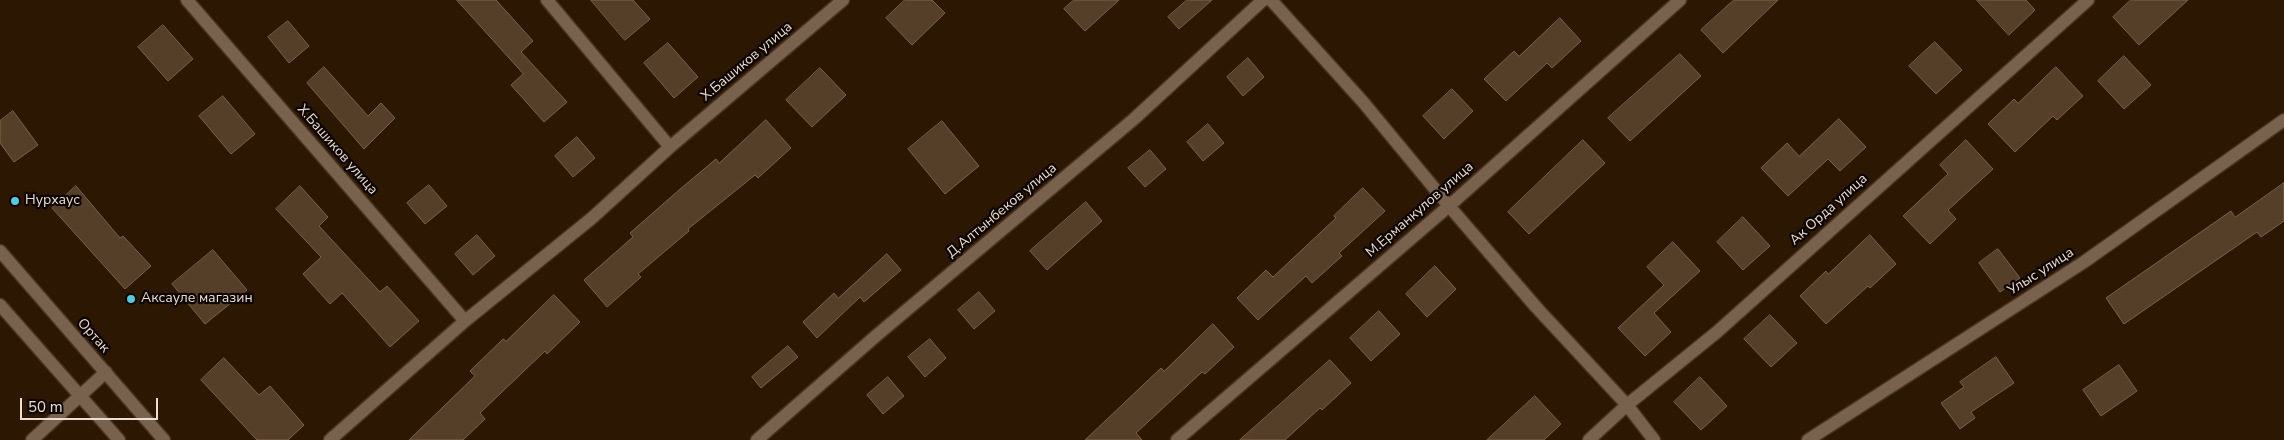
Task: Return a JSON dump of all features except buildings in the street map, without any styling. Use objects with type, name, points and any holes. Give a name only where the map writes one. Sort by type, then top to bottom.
[{"type":"street","name":"Х.Башиков улица","points":[[187,0],[465,321]]},
{"type":"street","points":[[547,0],[670,147]]},
{"type":"street","name":"Х.Башиков улица","points":[[330,440],[465,321],[592,218],[670,147],[843,0]]},
{"type":"street","name":"Д.Алтынбеков улица","points":[[757,440],[877,335],[1134,119],[1263,0]]},
{"type":"street","points":[[1271,0],[1363,102],[1536,307],[1627,405],[1654,440]]},
{"type":"street","name":"М.Ерманкулов улица","points":[[1177,440],[1449,206],[1680,0]]},
{"type":"street","name":"Ак Орда улица","points":[[1589,440],[1627,405],[1717,332],[2088,0]]},
{"type":"street","name":"Улыс улица","points":[[1808,440],[2084,262],[2284,120]]},
{"type":"street","name":"Ортак","points":[[0,252],[164,440]]},
{"type":"street","points":[[0,305],[119,440]]},
{"type":"street","points":[[32,440],[106,372]]},
{"type":"place","name":"Нурхаус","points":[[15,201]]},
{"type":"place","name":"Аксауле магазин","points":[[131,299]]}]
